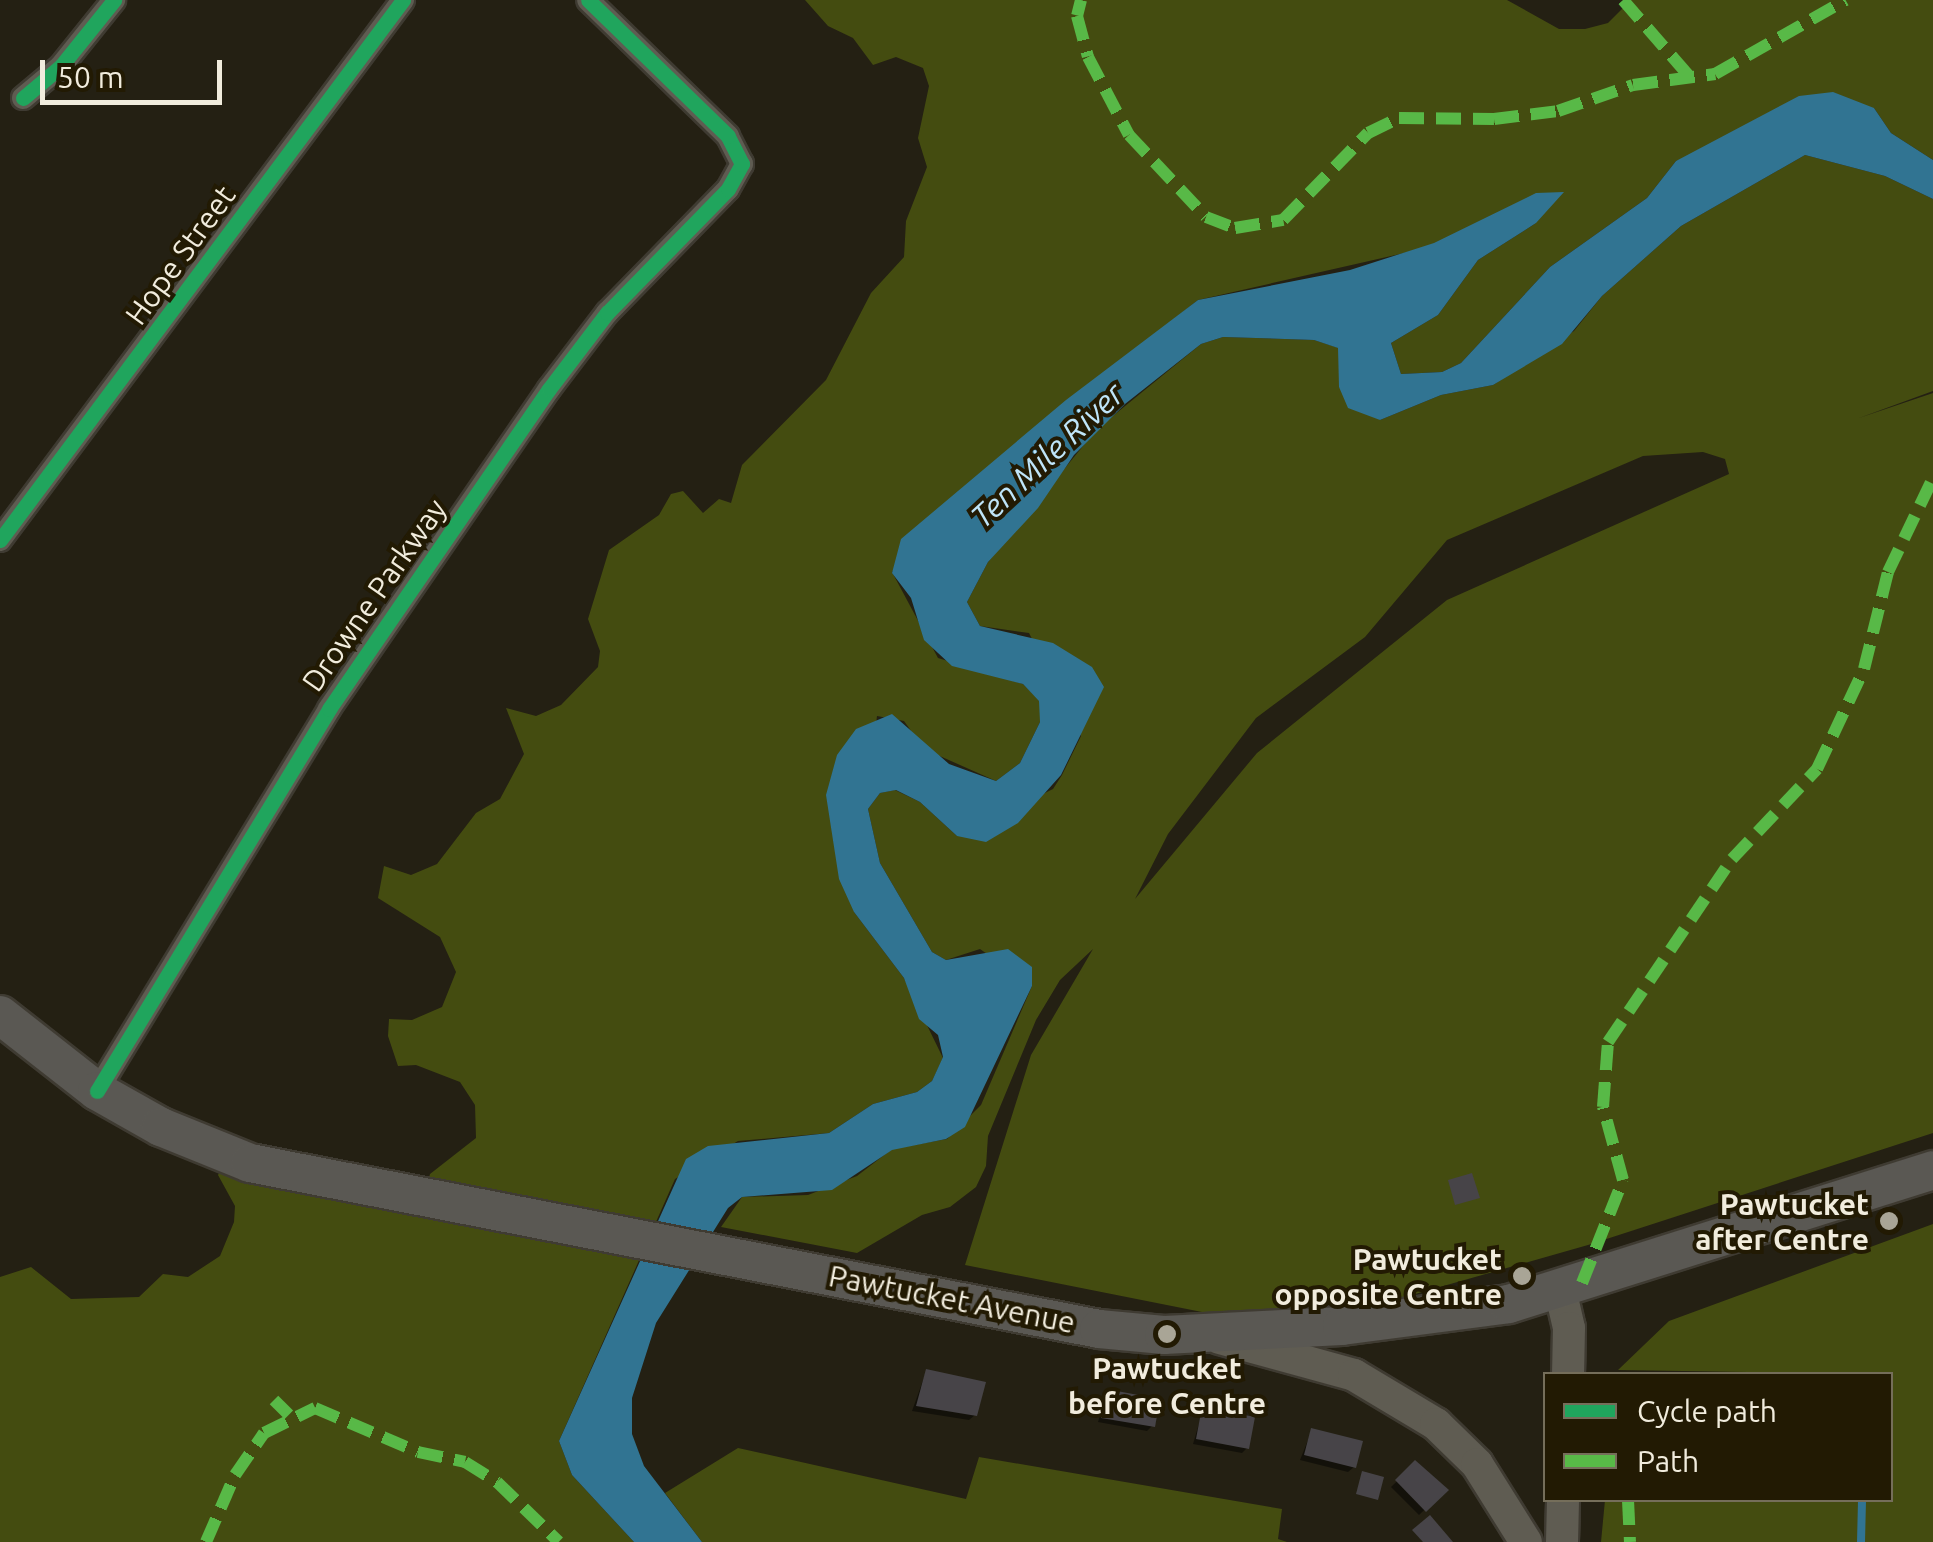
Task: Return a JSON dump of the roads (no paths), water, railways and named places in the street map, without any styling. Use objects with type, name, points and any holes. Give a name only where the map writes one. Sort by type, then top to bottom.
[{"type":"main road","name":"Pawtucket Avenue","points":[[0,1015],[96,1091],[161,1127],[250,1163],[1098,1328],[1216,1337],[1460,1314],[1560,1289],[1933,1170]]},
{"type":"main road","points":[[1560,1289],[1569,1328],[1568,1372]]},
{"type":"main road","points":[[1216,1337],[1354,1375],[1438,1425],[1477,1464],[1526,1542]]},
{"type":"main road","points":[[1562,1542],[1563,1502]]},
{"type":"street","points":[[23,98],[61,66],[114,0]]},
{"type":"street","name":"Hope Street","points":[[0,540],[403,0]]},
{"type":"street","name":"Drowne Parkway","points":[[96,1091],[328,709],[549,389],[608,313],[728,189],[742,164],[728,136],[588,0]]},
{"type":"water","name":"Ten Mile River","points":[[1833,92],[1874,108],[1891,133],[1933,160],[1933,199],[1885,176],[1805,155],[1681,226],[1602,296],[1562,344],[1493,385],[1441,395],[1380,420],[1348,408],[1339,387],[1338,348],[1314,340],[1223,337],[1201,344],[1125,404],[1074,455],[1038,508],[988,562],[967,602],[980,626],[1053,643],[1092,667],[1104,687],[1061,775],[1018,823],[986,842],[957,836],[920,802],[896,790],[880,793],[868,809],[880,863],[932,952],[946,960],[1008,949],[1032,967],[1032,986],[965,1127],[946,1139],[892,1150],[832,1190],[742,1197],[728,1208],[656,1323],[632,1398],[632,1434],[644,1466],[702,1542],[634,1542],[572,1475],[559,1441],[686,1159],[708,1146],[829,1133],[873,1104],[917,1092],[932,1081],[943,1057],[938,1035],[919,1019],[904,978],[854,912],[839,879],[826,795],[837,755],[856,729],[892,714],[949,764],[996,781],[1020,763],[1040,722],[1039,701],[1023,684],[952,666],[924,640],[911,598],[892,573],[901,539],[1066,400],[1198,300],[1350,270],[1434,243],[1536,193],[1564,192],[1536,223],[1478,260],[1438,315],[1391,343],[1401,374],[1442,372],[1461,363],[1550,267],[1647,198],[1676,161],[1799,96]]},
{"type":"waterway","points":[[1861,1542],[1862,1502]]},
{"type":"place","name":"Pawtucket after Centre","points":[[1889,1221]]},
{"type":"place","name":"Pawtucket opposite Centre","points":[[1522,1276]]},
{"type":"place","name":"Pawtucket before Centre","points":[[1167,1334]]}]
